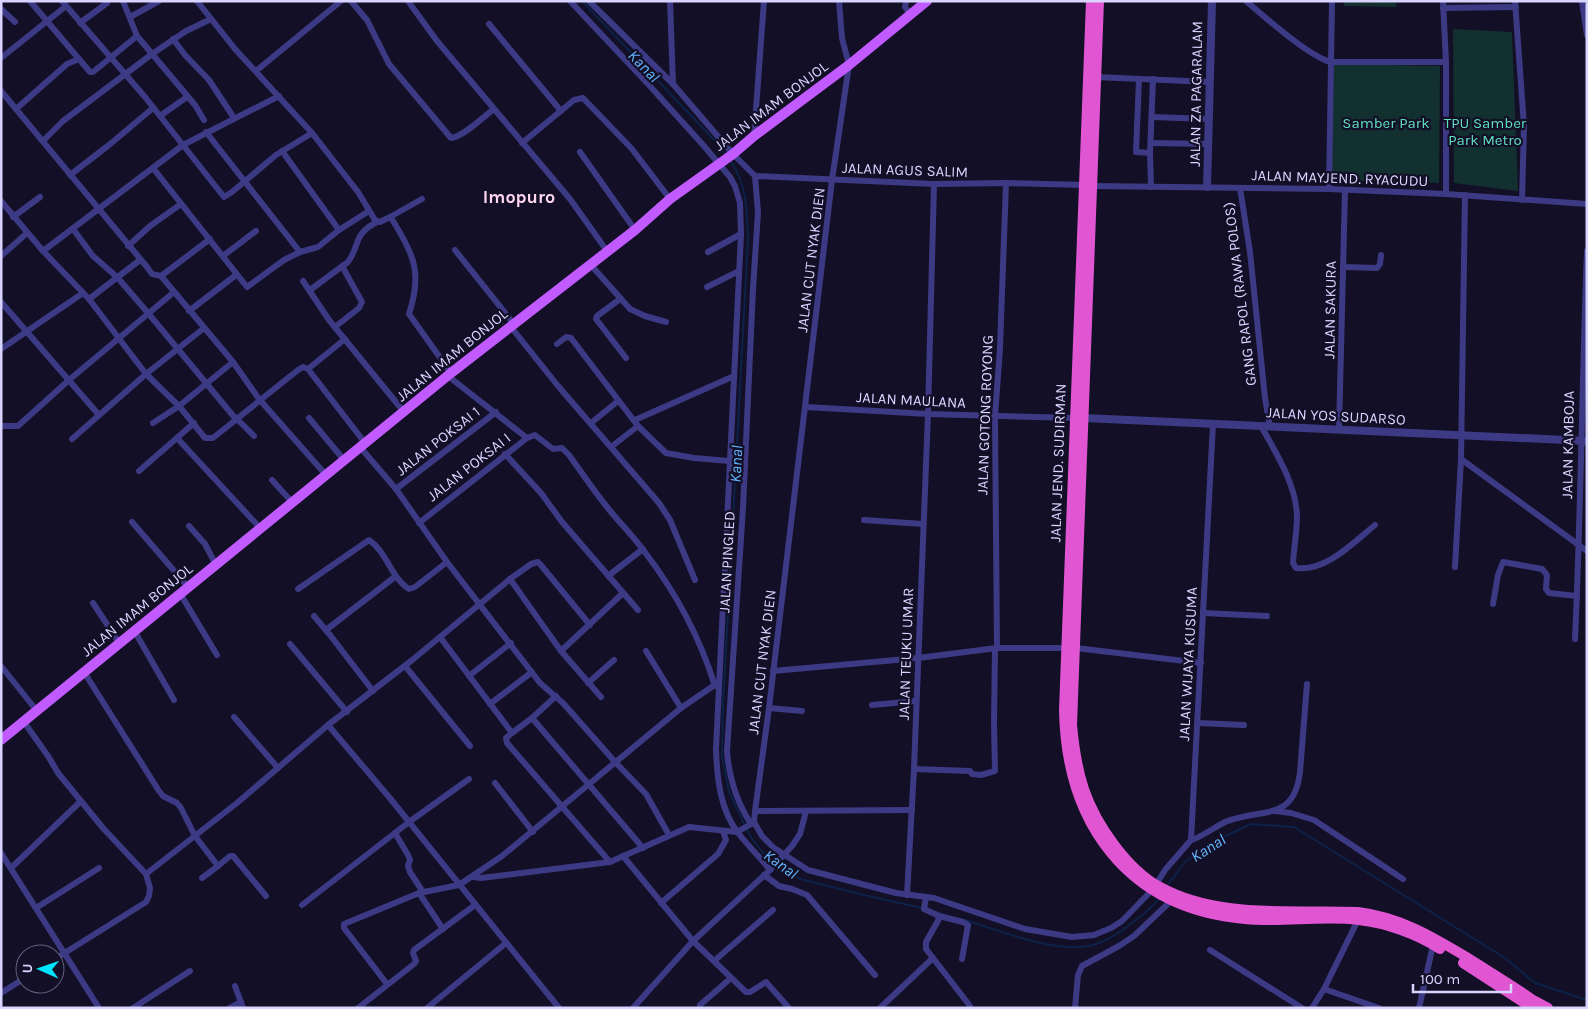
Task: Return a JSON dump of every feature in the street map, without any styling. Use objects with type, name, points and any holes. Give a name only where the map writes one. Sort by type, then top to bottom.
[{"type":"highway","name":"JALAN JEND. SUDIRMAN","points":[[1089,186],[1091,1]]},
{"type":"highway","name":"JALAN JEND. SUDIRMAN","points":[[1099,1],[1079,418],[1071,648],[1072,725],[1077,762],[1091,806],[1115,845],[1134,867],[1163,892]]},
{"type":"highway","points":[[1163,892],[1210,914],[1245,920],[1381,920],[1401,922],[1434,938],[1548,1008]]},
{"type":"highway","points":[[1163,892],[1236,909],[1351,912],[1381,920],[1433,945],[1532,1008]]},
{"type":"main road","name":"JALAN IMAM BONJOL","points":[[1,740],[181,595],[362,445],[635,230],[670,198],[733,154],[849,65],[927,1]]},
{"type":"street","points":[[30,1],[92,73],[137,36]]},
{"type":"street","points":[[123,1],[137,36],[195,105],[204,120]]},
{"type":"street","points":[[130,17],[159,1]]},
{"type":"street","points":[[197,1],[336,162],[377,222]]},
{"type":"street","points":[[256,71],[341,1]]},
{"type":"street","points":[[351,1],[367,20],[389,64],[451,138],[464,132],[494,109]]},
{"type":"street","points":[[408,1],[437,42],[570,199],[607,251]]},
{"type":"street","points":[[570,1],[720,163],[735,186],[740,203],[741,234],[717,684],[716,749],[717,768],[724,804],[738,832],[772,868]]},
{"type":"street","points":[[589,1],[673,84],[733,154],[755,176]]},
{"type":"street","points":[[670,1],[673,84]]},
{"type":"street","points":[[754,136],[764,1]]},
{"type":"street","points":[[839,1],[842,38],[849,65]]},
{"type":"street","points":[[906,1],[905,8],[910,14]]},
{"type":"street","name":"JALAN ZA PAGARALAM","points":[[1207,187],[1212,1]]},
{"type":"street","points":[[1246,1],[1318,58],[1330,62],[1446,62]]},
{"type":"street","points":[[1329,189],[1332,1]]},
{"type":"street","points":[[1582,1],[1587,34]]},
{"type":"street","points":[[80,23],[107,3]]},
{"type":"street","points":[[1,58],[47,22],[64,4],[160,116],[224,197],[282,151],[312,133]]},
{"type":"street","points":[[1446,194],[1446,62],[1443,5],[1515,4],[1524,126],[1522,200]]},
{"type":"street","points":[[1,9],[15,22]]},
{"type":"street","points":[[43,142],[63,121],[152,54],[173,39],[211,19]]},
{"type":"street","points":[[489,24],[561,111]]},
{"type":"street","points":[[173,39],[185,55],[209,80],[234,118]]},
{"type":"street","points":[[16,109],[67,64],[79,59]]},
{"type":"street","name":"JALAN CUT NYAK DIEN","points":[[752,824],[769,708],[832,180],[849,65]]},
{"type":"street","points":[[1096,77],[1210,82]]},
{"type":"street","points":[[1139,79],[1136,152],[1150,153]]},
{"type":"street","points":[[1151,187],[1150,153],[1153,79]]},
{"type":"street","points":[[1,91],[128,246],[152,274],[161,276],[233,362],[259,399],[326,475]]},
{"type":"street","points":[[43,251],[183,145],[279,96]]},
{"type":"street","points":[[160,116],[187,97]]},
{"type":"street","points":[[522,143],[577,98],[585,99],[632,149],[670,198]]},
{"type":"street","points":[[70,175],[109,146],[153,108]]},
{"type":"street","points":[[1152,117],[1208,119]]},
{"type":"street","points":[[206,132],[300,252]]},
{"type":"street","points":[[1151,143],[1208,144]]},
{"type":"street","points":[[282,151],[339,230]]},
{"type":"street","points":[[580,152],[635,230]]},
{"type":"street","points":[[153,168],[246,287],[284,260],[318,246],[369,210]]},
{"type":"street","name":"JALAN AGUS SALIM","points":[[755,176],[934,184],[1089,186]]},
{"type":"street","name":"JALAN PINGLED","points":[[752,824],[744,813],[733,789],[727,751],[743,508],[758,212],[755,176]]},
{"type":"street","name":"JALAN TEUKU UMAR","points":[[907,894],[914,769],[928,414],[934,184]]},
{"type":"street","name":"JALAN GOTONG ROYONG","points":[[914,769],[970,771],[972,774],[995,771],[996,416],[1006,184]]},
{"type":"street","name":"JALAN MAYJEND. RYACUDU","points":[[1089,186],[1329,189],[1446,194],[1587,204]]},
{"type":"street","name":"GANG RAPOL (RAWA POLOS)","points":[[1240,188],[1252,271],[1265,398],[1270,427]]},
{"type":"street","name":"JALAN SAKURA","points":[[1339,430],[1345,190]]},
{"type":"street","points":[[1455,567],[1462,459],[1466,196]]},
{"type":"street","points":[[13,217],[40,197]]},
{"type":"street","points":[[310,290],[351,258],[357,239],[362,232],[377,222],[422,199]]},
{"type":"street","points":[[128,246],[150,226],[181,204]]},
{"type":"street","points":[[3,205],[27,234],[89,299],[146,374],[179,406],[205,438],[213,438],[259,399],[298,370],[303,367],[308,368],[345,339]]},
{"type":"street","name":"JALAN POKSAI I","points":[[390,217],[415,263],[415,288],[409,314],[450,375],[527,438],[419,523]]},
{"type":"street","points":[[73,229],[93,256],[117,277],[205,383],[254,436]]},
{"type":"street","points":[[223,256],[256,231]]},
{"type":"street","points":[[1,256],[27,234]]},
{"type":"street","points":[[708,252],[741,234]]},
{"type":"street","points":[[161,276],[210,239]]},
{"type":"street","points":[[455,250],[558,386],[644,484],[667,514],[695,580]]},
{"type":"street","name":"JALAN KAMBOJA","points":[[1575,639],[1584,441],[1587,251]]},
{"type":"street","points":[[1343,267],[1377,268],[1380,264],[1381,255]]},
{"type":"street","points":[[89,299],[140,260]]},
{"type":"street","points":[[590,264],[630,309],[666,322]]},
{"type":"street","points":[[335,327],[359,308],[362,302],[342,266]]},
{"type":"street","points":[[707,287],[739,271]]},
{"type":"street","points":[[190,311],[236,275]]},
{"type":"street","points":[[303,281],[321,309],[404,412]]},
{"type":"street","points":[[1,426],[16,426],[174,292]]},
{"type":"street","points":[[1,349],[83,293]]},
{"type":"street","points":[[620,299],[597,316],[596,319],[626,358]]},
{"type":"street","points":[[1,302],[99,415]]},
{"type":"street","points":[[72,439],[146,374],[204,328]]},
{"type":"street","points":[[557,344],[566,337],[571,338],[618,401],[666,453],[729,461]]},
{"type":"street","points":[[153,423],[179,406],[233,362]]},
{"type":"street","points":[[308,368],[362,445],[480,605],[546,690],[556,696],[646,794],[669,835]]},
{"type":"street","points":[[610,447],[637,423],[734,376]]},
{"type":"street","points":[[591,423],[618,401]]},
{"type":"street","name":"JALAN MAULANA","points":[[806,407],[928,414],[1079,418]]},
{"type":"street","name":"JALAN POKSAI 1","points":[[396,489],[496,412]]},
{"type":"street","points":[[309,418],[344,460]]},
{"type":"street","name":"JALAN YOS SUDARSO","points":[[1079,418],[1584,441]]},
{"type":"street","points":[[140,470],[194,423]]},
{"type":"street","name":"JALAN WIJAYA KUSUMA","points":[[1191,840],[1213,424]]},
{"type":"street","points":[[1261,426],[1281,463],[1295,503],[1297,515],[1294,566],[1299,569],[1315,566],[1334,557],[1375,525]]},
{"type":"street","points":[[527,438],[535,435],[553,449],[562,448],[565,450],[607,507],[643,549],[674,594],[717,684]]},
{"type":"street","points":[[177,438],[261,529]]},
{"type":"street","points":[[505,454],[542,493],[562,522],[638,610]]},
{"type":"street","points":[[1462,459],[1587,551]]},
{"type":"street","points":[[272,480],[292,502]]},
{"type":"street","points":[[864,520],[923,524]]},
{"type":"street","points":[[132,522],[189,588]]},
{"type":"street","points":[[189,526],[205,544],[216,565]]},
{"type":"street","points":[[298,589],[369,540],[384,556],[406,588],[412,589],[447,562]]},
{"type":"street","points":[[608,576],[643,549]]},
{"type":"street","points":[[146,874],[195,836],[328,725],[405,666],[510,579],[532,564],[539,562],[590,624]]},
{"type":"street","points":[[1493,604],[1498,575],[1503,562],[1542,569],[1547,575],[1546,589],[1548,593],[1577,596]]},
{"type":"street","points":[[326,630],[396,576]]},
{"type":"street","points":[[510,579],[561,651],[602,697]]},
{"type":"street","points":[[561,651],[623,593]]},
{"type":"street","points":[[181,595],[217,655]]},
{"type":"street","points":[[93,603],[120,644]]},
{"type":"street","points":[[1203,612],[1267,616]]},
{"type":"street","points":[[314,616],[373,691]]},
{"type":"street","points":[[135,632],[174,700]]},
{"type":"street","points":[[440,636],[512,733]]},
{"type":"street","points":[[469,676],[511,643]]},
{"type":"street","points":[[290,644],[347,712]]},
{"type":"street","points":[[773,671],[918,658],[996,648],[1071,648],[1201,663]]},
{"type":"street","points":[[646,651],[681,708]]},
{"type":"street","points":[[588,683],[614,660]]},
{"type":"street","points":[[1,666],[37,711]]},
{"type":"street","points":[[405,666],[470,746]]},
{"type":"street","points":[[84,672],[161,794],[177,803],[181,808],[195,836],[218,866]]},
{"type":"street","points":[[490,704],[532,672]]},
{"type":"street","points":[[387,984],[344,928],[343,925],[346,922],[421,892],[459,885],[533,832],[681,708],[717,684]]},
{"type":"street","points":[[1274,811],[1289,802],[1295,795],[1298,785],[1307,684]]},
{"type":"street","points":[[556,696],[506,738],[507,744],[610,862]]},
{"type":"street","points":[[872,705],[916,700]]},
{"type":"street","points":[[769,708],[802,710]]},
{"type":"street","points":[[234,717],[278,768]]},
{"type":"street","points":[[532,718],[643,848]]},
{"type":"street","points":[[24,722],[58,773],[146,874],[150,888],[146,902],[65,952]]},
{"type":"street","points":[[1198,723],[1244,726]]},
{"type":"street","points":[[328,725],[559,1008]]},
{"type":"street","points":[[302,905],[409,822],[469,779]]},
{"type":"street","points":[[495,783],[533,832]]},
{"type":"street","points":[[10,868],[81,801]]},
{"type":"street","points":[[755,811],[912,810]]},
{"type":"street","points":[[632,1008],[693,941],[772,868],[798,839],[806,811]]},
{"type":"street","points":[[1075,1008],[1078,976],[1082,966],[1134,936],[1163,892],[1166,870],[1191,840],[1195,840],[1214,828],[1239,817],[1274,811],[1291,813],[1314,820],[1403,879]]},
{"type":"street","points":[[472,876],[481,878],[610,862],[689,827],[738,832],[752,824],[782,857],[808,870],[896,893],[926,898],[1019,928],[1072,937],[1094,935],[1111,928],[1163,892]]},
{"type":"street","points":[[662,903],[718,854],[726,840],[723,831]]},
{"type":"street","points":[[395,833],[410,860],[408,866],[410,872],[442,929]]},
{"type":"street","points":[[1,853],[58,944]]},
{"type":"street","points":[[202,878],[230,856],[233,856],[266,896]]},
{"type":"street","points":[[623,856],[693,941],[731,978],[747,992],[764,982],[768,982],[789,1008]]},
{"type":"street","points":[[36,908],[100,868]]},
{"type":"street","points":[[764,875],[779,886],[807,895],[875,975]]},
{"type":"street","points":[[926,898],[924,908],[939,916],[968,925],[962,959]]},
{"type":"street","points":[[358,1008],[415,962],[413,951],[475,905]]},
{"type":"street","points":[[714,961],[773,910]]},
{"type":"street","points":[[939,916],[925,947],[970,1006]]},
{"type":"street","points":[[1312,1008],[1324,989],[1358,920]]},
{"type":"street","points":[[427,1008],[506,943]]},
{"type":"street","points":[[1419,1008],[1433,945]]},
{"type":"street","points":[[1210,950],[1302,1008]]},
{"type":"street","points":[[65,955],[99,1008]]},
{"type":"street","points":[[880,1008],[933,958]]},
{"type":"street","points":[[133,1008],[190,971]]},
{"type":"street","points":[[700,1005],[731,978]]},
{"type":"street","points":[[1,993],[15,984]]},
{"type":"street","points":[[230,1008],[242,1005],[235,986]]},
{"type":"street","points":[[1324,989],[1379,1008]]},
{"type":"green space","points":[[1344,1],[1396,1],[1396,7],[1344,6]]},
{"type":"green space","name":"TPU Samber Park Metro","points":[[1453,29],[1512,32],[1518,191],[1454,183]]},
{"type":"green space","name":"Samber Park","points":[[1334,64],[1440,66],[1439,183],[1331,180]]},
{"type":"waterway","name":"Kanal","points":[[582,1],[720,146],[725,154]]},
{"type":"waterway","name":"Kanal","points":[[730,160],[736,169],[743,188],[748,239],[723,705],[722,756],[729,792],[750,836],[763,853],[800,879],[922,908]]},
{"type":"waterway","name":"Kanal","points":[[1166,887],[1185,862],[1213,842],[1251,824],[1294,827],[1505,958],[1535,983],[1587,1000]]},
{"type":"waterway","name":"Kanal","points":[[965,920],[1042,943],[1058,946],[1088,946],[1106,940],[1122,930],[1154,905],[1160,897]]},
{"type":"waterway","name":"Kanal","points":[[936,912],[946,915]]},
{"type":"district","name":"Imopuro","points":[[519,197]]}]
